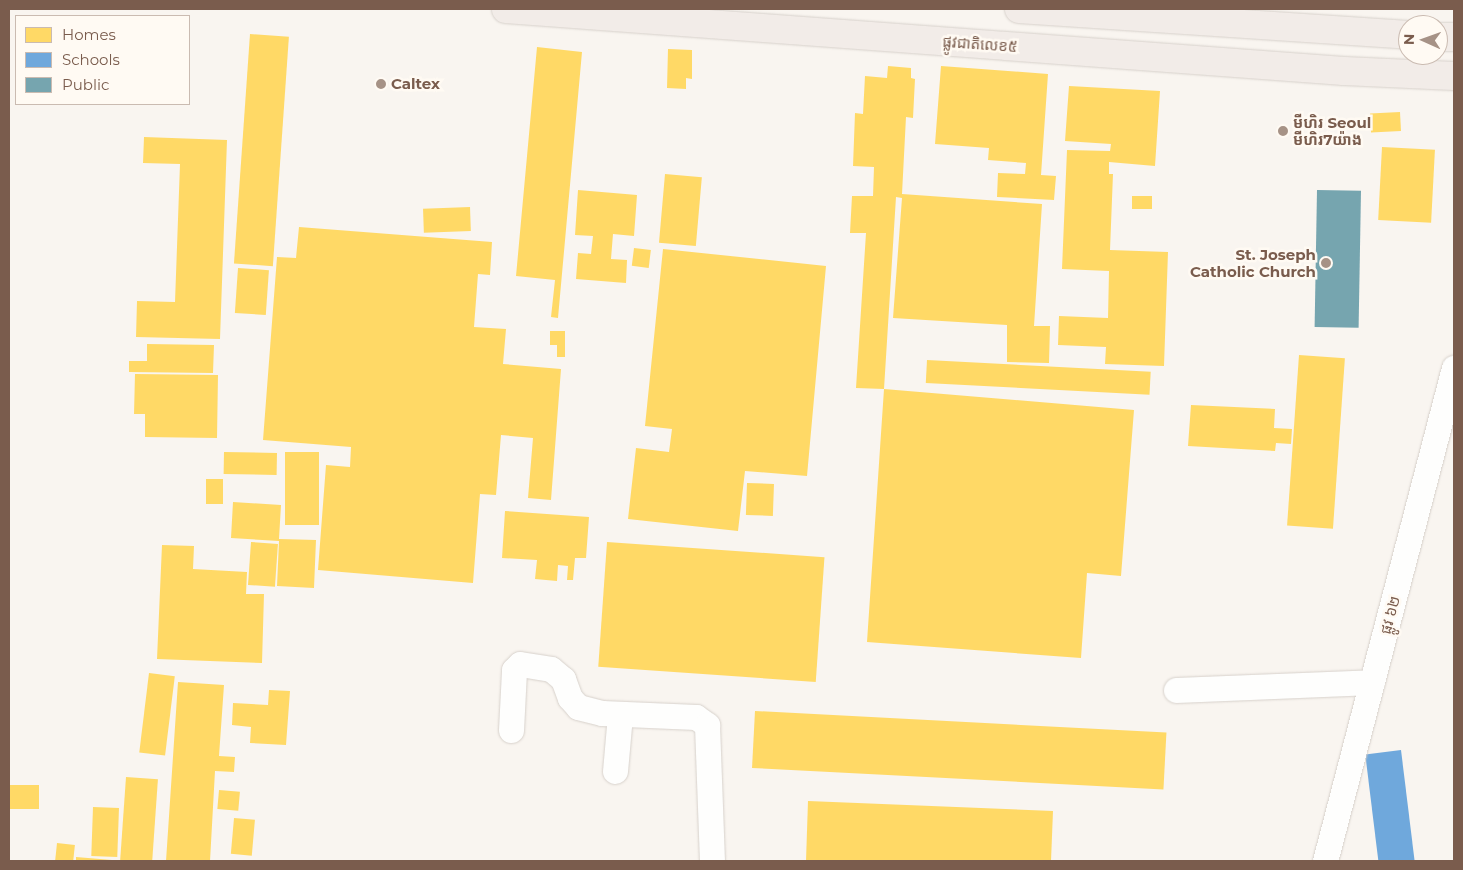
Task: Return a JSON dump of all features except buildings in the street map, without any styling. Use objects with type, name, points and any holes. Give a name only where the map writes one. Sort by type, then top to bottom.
[{"type":"highway","name":"ផ្លូវជាតិលេខ៥","points":[[506,9],[1344,71],[1454,76]]},
{"type":"highway","points":[[1019,9],[1398,34]]},
{"type":"street","name":"ផ្លូវ ៦២","points":[[1325,861],[1454,368]]},
{"type":"street","points":[[511,730],[514,670],[520,664],[551,669],[563,679],[570,698],[578,707],[620,715],[696,717],[707,725],[712,861]]},
{"type":"street","points":[[1176,690],[1372,682]]},
{"type":"street","points":[[615,771],[620,715]]},
{"type":"place","name":"Caltex","points":[[381,84]]},
{"type":"place","name":"មីហិរ Seoul មីហិរ7យ៉ាង","points":[[1283,131]]},
{"type":"place","name":"St. Joseph Catholic Church","points":[[1326,263]]}]
